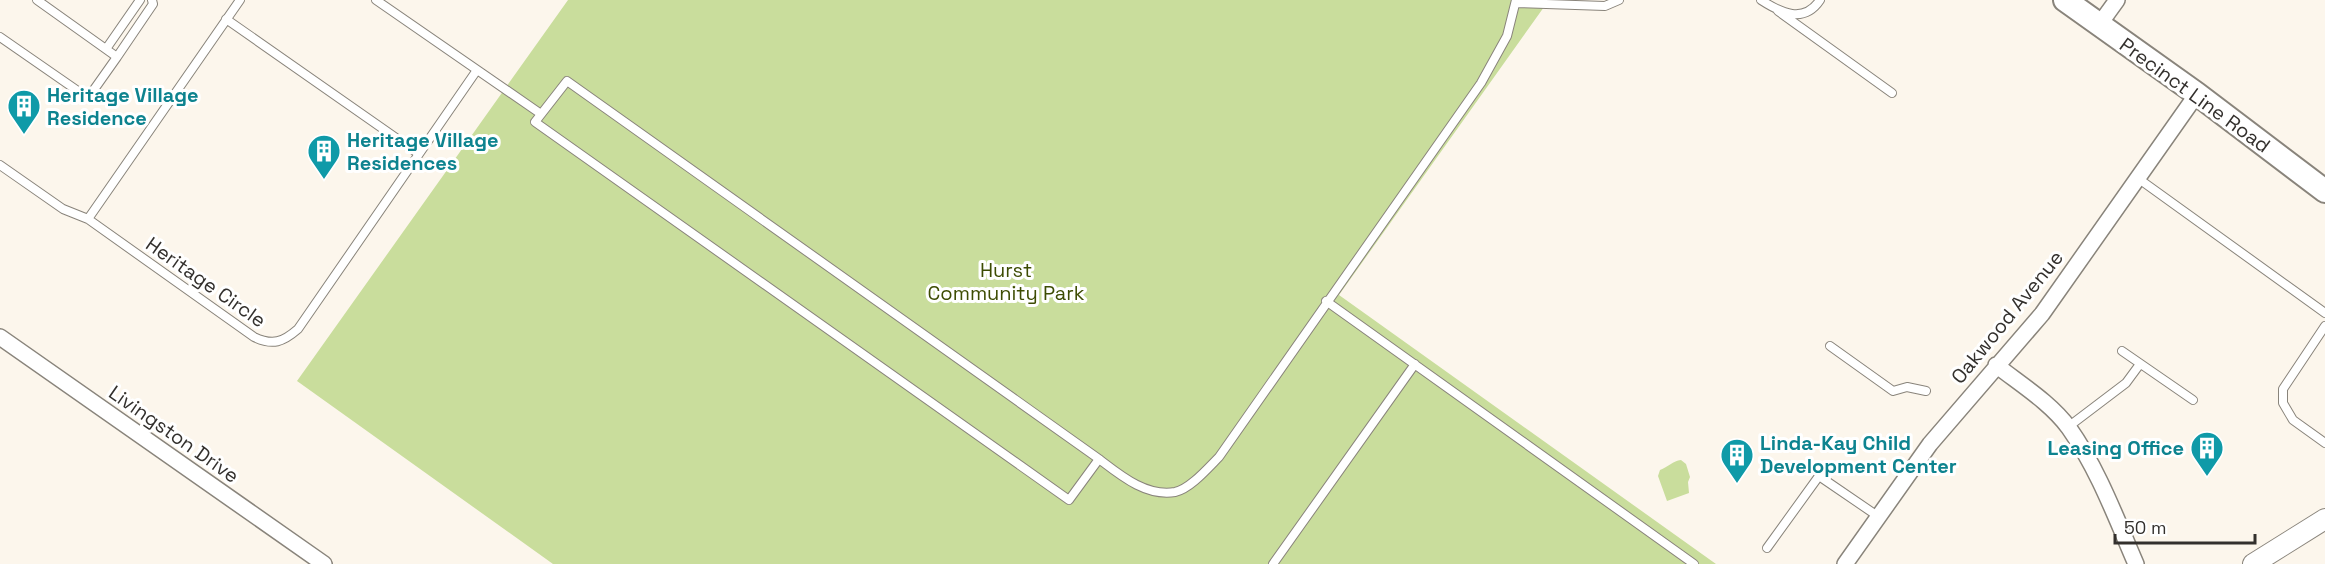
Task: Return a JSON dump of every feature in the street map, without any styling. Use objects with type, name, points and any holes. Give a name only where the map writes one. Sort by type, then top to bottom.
[{"type":"main road","name":"Precinct Line Road","points":[[2065,0],[2197,94],[2324,189]]},
{"type":"street","points":[[2099,25],[2117,0]]},
{"type":"street","name":"Oakwood Avenue","points":[[1845,564],[1930,444],[2042,314],[2197,94]]},
{"type":"street","name":"Livingston Drive","points":[[0,338],[324,564]]},
{"type":"street","points":[[1996,365],[2041,401],[2068,427],[2105,494],[2136,564]]},
{"type":"street","points":[[2253,564],[2325,519]]},
{"type":"lane","points":[[37,0],[117,57]]},
{"type":"lane","points":[[106,49],[140,0]]},
{"type":"lane","points":[[0,37],[88,98],[153,4],[152,0]]},
{"type":"lane","points":[[88,219],[240,0]]},
{"type":"lane","points":[[376,0],[541,114]]},
{"type":"lane","points":[[1099,459],[1070,500],[535,122],[567,81],[1099,459],[1145,489],[1176,492],[1198,478],[1219,457],[1326,301],[1481,83],[1507,36],[1516,2],[1605,6],[1619,0]]},
{"type":"lane","points":[[1761,0],[1892,93]]},
{"type":"lane","points":[[1778,11],[1796,16],[1816,7],[1820,0]]},
{"type":"lane","points":[[226,19],[419,154]]},
{"type":"lane","name":"Heritage Circle","points":[[0,165],[63,209],[88,219],[254,337],[265,342],[276,343],[287,339],[298,329],[477,70]]},
{"type":"lane","points":[[2139,179],[2325,313]]},
{"type":"lane","points":[[1326,301],[1694,564]]},
{"type":"lane","points":[[2325,326],[2283,389],[2283,403],[2293,420],[2325,443]]},
{"type":"lane","points":[[1830,346],[1893,391],[1907,387],[1926,391]]},
{"type":"lane","points":[[2122,351],[2193,400]]},
{"type":"lane","points":[[1273,564],[1415,364]]},
{"type":"lane","points":[[2068,427],[2126,383],[2140,364]]},
{"type":"lane","points":[[1767,548],[1819,476],[1878,517]]},
{"type":"green space","name":"Hurst Community Park","points":[[568,0],[1549,0],[1339,295],[1716,564],[553,564],[297,381]]},
{"type":"green space","points":[[1681,460],[1686,464],[1690,477],[1689,493],[1667,501],[1658,476],[1660,470]]},
{"type":"place","name":"Heritage Village Residence","points":[[24,135]]},
{"type":"place","name":"Heritage Village Residences","points":[[324,180]]},
{"type":"place","name":"Leasing Office","points":[[2207,477]]},
{"type":"place","name":"Linda-Kay Child Development Center","points":[[1737,484]]}]
